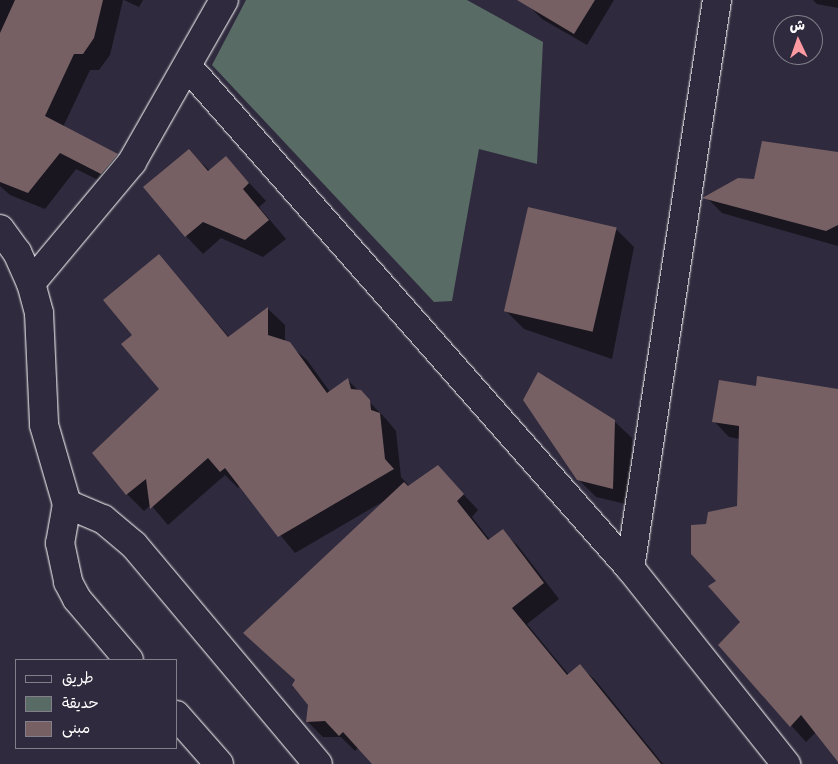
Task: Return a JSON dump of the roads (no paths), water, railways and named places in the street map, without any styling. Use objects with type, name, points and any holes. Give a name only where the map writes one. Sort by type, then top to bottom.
[{"type":"street","points":[[31,283],[132,162],[188,67],[224,0]]},
{"type":"street","points":[[630,568],[718,0]]},
{"type":"street","points":[[188,67],[630,568],[786,764]]},
{"type":"street","points":[[0,229],[17,252],[31,283],[38,313],[44,425],[66,504],[60,543],[68,582],[77,599],[128,659]]},
{"type":"street","points":[[66,504],[103,519],[134,544],[318,764]]},
{"type":"street","points":[[178,717],[219,764]]}]
